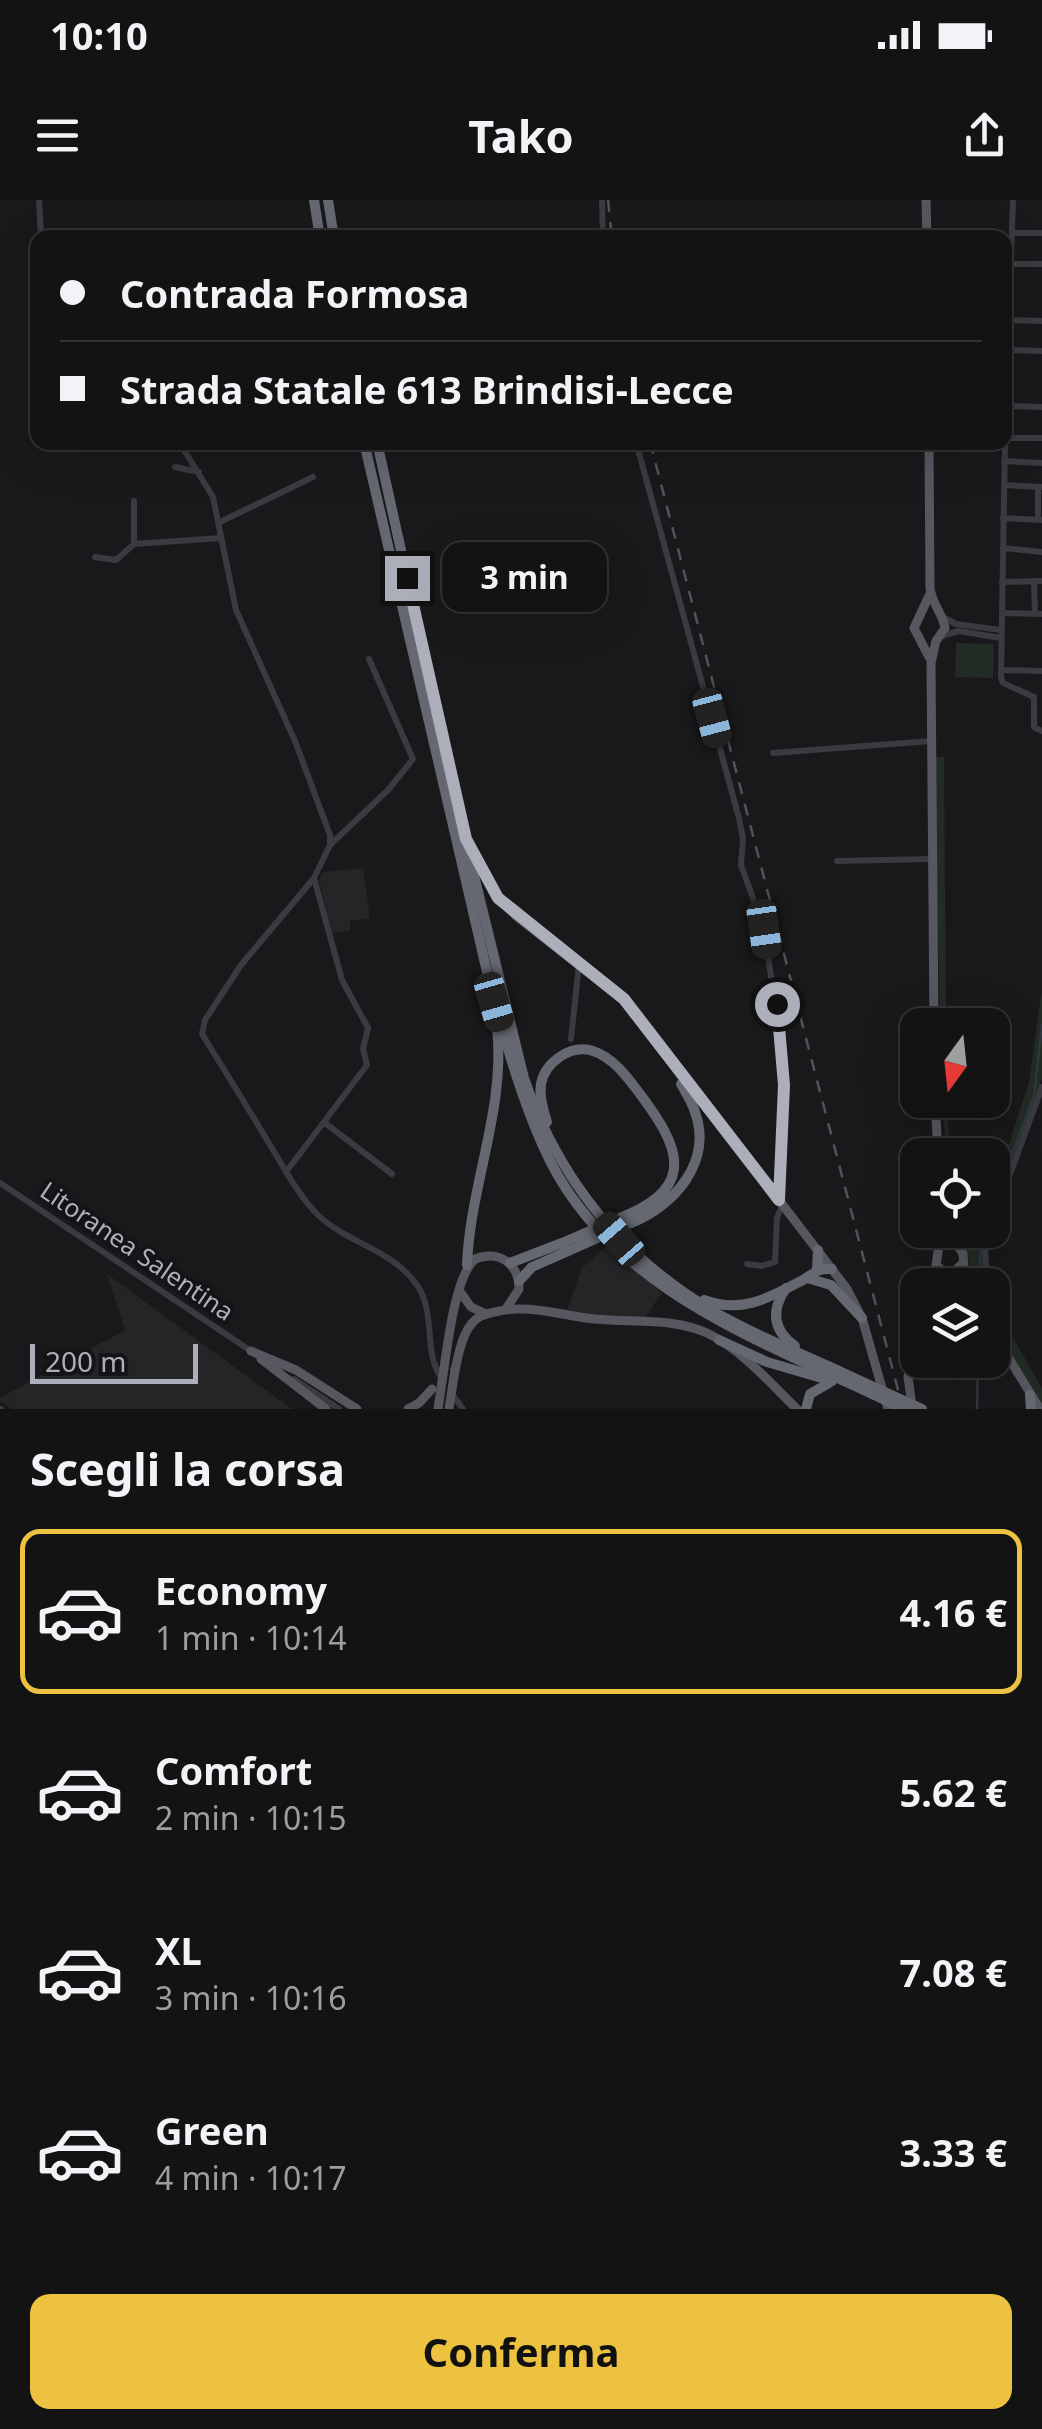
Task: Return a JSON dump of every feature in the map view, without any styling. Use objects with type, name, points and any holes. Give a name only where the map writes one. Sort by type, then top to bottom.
[{"type":"highway","points":[[314,200],[319,230]]},
{"type":"highway","points":[[328,200],[333,230]]},
{"type":"highway","points":[[366,450],[494,1002],[516,1078],[551,1162],[565,1186],[614,1244],[677,1297],[712,1319],[922,1409]]},
{"type":"highway","points":[[378,450],[466,839],[524,1078],[537,1114],[572,1180],[619,1239],[676,1287],[716,1312],[818,1361]]},
{"type":"highway","points":[[466,839],[498,898],[624,999],[781,1202]]},
{"type":"highway","points":[[467,1265],[468,1230],[495,1101],[498,1069],[494,1002]]},
{"type":"highway","points":[[557,1151],[541,1106],[541,1084],[559,1056],[578,1050],[594,1051],[626,1076],[667,1131],[674,1154],[672,1174],[662,1193],[630,1219]]},
{"type":"highway","points":[[519,1281],[532,1267],[564,1248],[656,1212],[678,1193],[697,1156],[696,1114],[672,1065]]},
{"type":"highway","points":[[510,1264],[564,1248]]},
{"type":"highway","points":[[818,1250],[818,1275]]},
{"type":"highway","points":[[676,1287],[730,1307],[754,1302],[832,1269]]},
{"type":"highway","points":[[818,1275],[862,1318]]},
{"type":"highway","points":[[786,1288],[775,1310],[775,1322],[788,1342],[904,1409]]},
{"type":"highway","points":[[719,1340],[767,1362],[834,1382]]},
{"type":"highway","points":[[806,1409],[806,1400],[815,1389],[852,1381]]},
{"type":"highway","points":[[1030,1396],[1032,1409]]},
{"type":"main road","points":[[926,200],[927,230]]},
{"type":"main road","points":[[928,450],[930,588],[914,623],[931,663]]},
{"type":"main road","points":[[930,588],[945,628],[931,663],[934,1008]]},
{"type":"main road","points":[[922,612],[940,615]]},
{"type":"main road","points":[[920,639],[939,639]]},
{"type":"main road","points":[[781,1202],[832,1269],[862,1318],[888,1409]]},
{"type":"main road","points":[[939,1268],[934,1258],[940,1248]]},
{"type":"main road","points":[[959,1248],[965,1268]]},
{"type":"main road","points":[[438,1409],[461,1278],[474,1259],[493,1255],[510,1264],[519,1281],[516,1297],[504,1310]]},
{"type":"main road","points":[[957,1268],[963,1263]]},
{"type":"main road","points":[[461,1293],[470,1307],[486,1314]]},
{"type":"main road","points":[[449,1409],[468,1330],[477,1318],[504,1310],[532,1309],[598,1320],[670,1323],[692,1328],[719,1340],[744,1358],[798,1409]]},
{"type":"main road","points":[[251,1351],[326,1409]]},
{"type":"main road","points":[[251,1351],[296,1370],[357,1409]]},
{"type":"main road","points":[[1010,1362],[1040,1409]]},
{"type":"main road","points":[[408,1409],[432,1389],[444,1368]]},
{"type":"main road","points":[[908,1378],[912,1409]]},
{"type":"street","points":[[38,200],[40,230]]},
{"type":"street","points":[[602,200],[603,230]]},
{"type":"street","points":[[1013,200],[1012,234],[1042,233]]},
{"type":"street","points":[[1012,264],[1042,264]]},
{"type":"street","points":[[1012,320],[1042,321]]},
{"type":"street","points":[[1012,350],[1042,351]]},
{"type":"street","points":[[1012,406],[1042,407]]},
{"type":"street","points":[[1012,437],[1042,438]]},
{"type":"street","points":[[185,450],[213,497],[236,610],[306,770],[330,835],[330,845]]},
{"type":"street","points":[[638,450],[739,818],[743,839],[741,865],[764,929],[784,1064],[776,1262],[762,1266],[747,1264]]},
{"type":"street","points":[[1004,450],[1001,670],[1003,683],[1034,697],[1033,721],[1039,730]]},
{"type":"street","points":[[1004,461],[1042,462]]},
{"type":"street","points":[[175,468],[200,472]]},
{"type":"street","points":[[218,523],[313,477]]},
{"type":"street","points":[[1003,518],[1040,520],[1040,487],[1004,485]]},
{"type":"street","points":[[134,501],[134,544]]},
{"type":"street","points":[[95,556],[116,560],[134,544],[221,538]]},
{"type":"street","points":[[1002,548],[1042,552]]},
{"type":"street","points":[[1002,582],[1038,581],[1038,614],[1002,613]]},
{"type":"street","points":[[940,615],[956,624],[1001,634]]},
{"type":"street","points":[[939,639],[959,632],[1001,634]]},
{"type":"street","points":[[369,659],[412,759],[388,790],[330,845],[314,878],[241,965],[202,1034],[286,1172],[315,1212],[331,1226],[390,1259],[417,1285],[430,1320],[432,1363],[463,1409]]},
{"type":"street","points":[[1001,670],[1042,671]]},
{"type":"street","points":[[773,753],[932,741]]},
{"type":"street","points":[[838,861],[931,858]]},
{"type":"street","points":[[286,1172],[366,1069],[367,1060],[363,1044],[368,1028],[342,980],[314,878]]},
{"type":"street","points":[[570,1038],[579,964]]},
{"type":"street","points":[[1010,1175],[1042,1087]]},
{"type":"street","points":[[325,1122],[392,1174]]},
{"type":"street","name":"Litoranea Salentina","points":[[0,1183],[339,1409]]},
{"type":"shaded area","points":[[956,643],[994,644],[993,678],[955,677]]},
{"type":"shaded area","points":[[934,757],[944,757],[946,1008],[940,1008]]},
{"type":"shaded area","points":[[363,868],[370,918],[350,921],[350,931],[332,933],[319,880],[323,872]]},
{"type":"shaded area","points":[[1042,990],[1042,1079],[1010,1170],[1010,1141],[1029,1082]]},
{"type":"shaded area","points":[[944,1118],[948,1118],[952,1138],[945,1138]]},
{"type":"shaded area","points":[[608,1245],[662,1293],[644,1318],[567,1310],[582,1268]]},
{"type":"shaded area","points":[[965,1248],[987,1248],[987,1268],[971,1268]]},
{"type":"shaded area","points":[[107,1274],[292,1409],[12,1409],[0,1401],[125,1330]]},
{"type":"shaded area","points":[[1010,1332],[1042,1388],[1042,1403],[1010,1353]]},
{"type":"waterway","points":[[1010,1160],[1034,1096],[1042,1025]]},
{"type":"waterway","points":[[980,1268],[981,1248]]},
{"type":"waterway","points":[[977,1409],[978,1378]]},
{"type":"railway","points":[[608,200],[611,230]]},
{"type":"railway","points":[[652,450],[903,1409]]},
{"type":"route","points":[[407,578],[466,839],[482,872],[498,898],[517,916],[624,999],[779,1200],[784,1064],[777,1004]]}]
